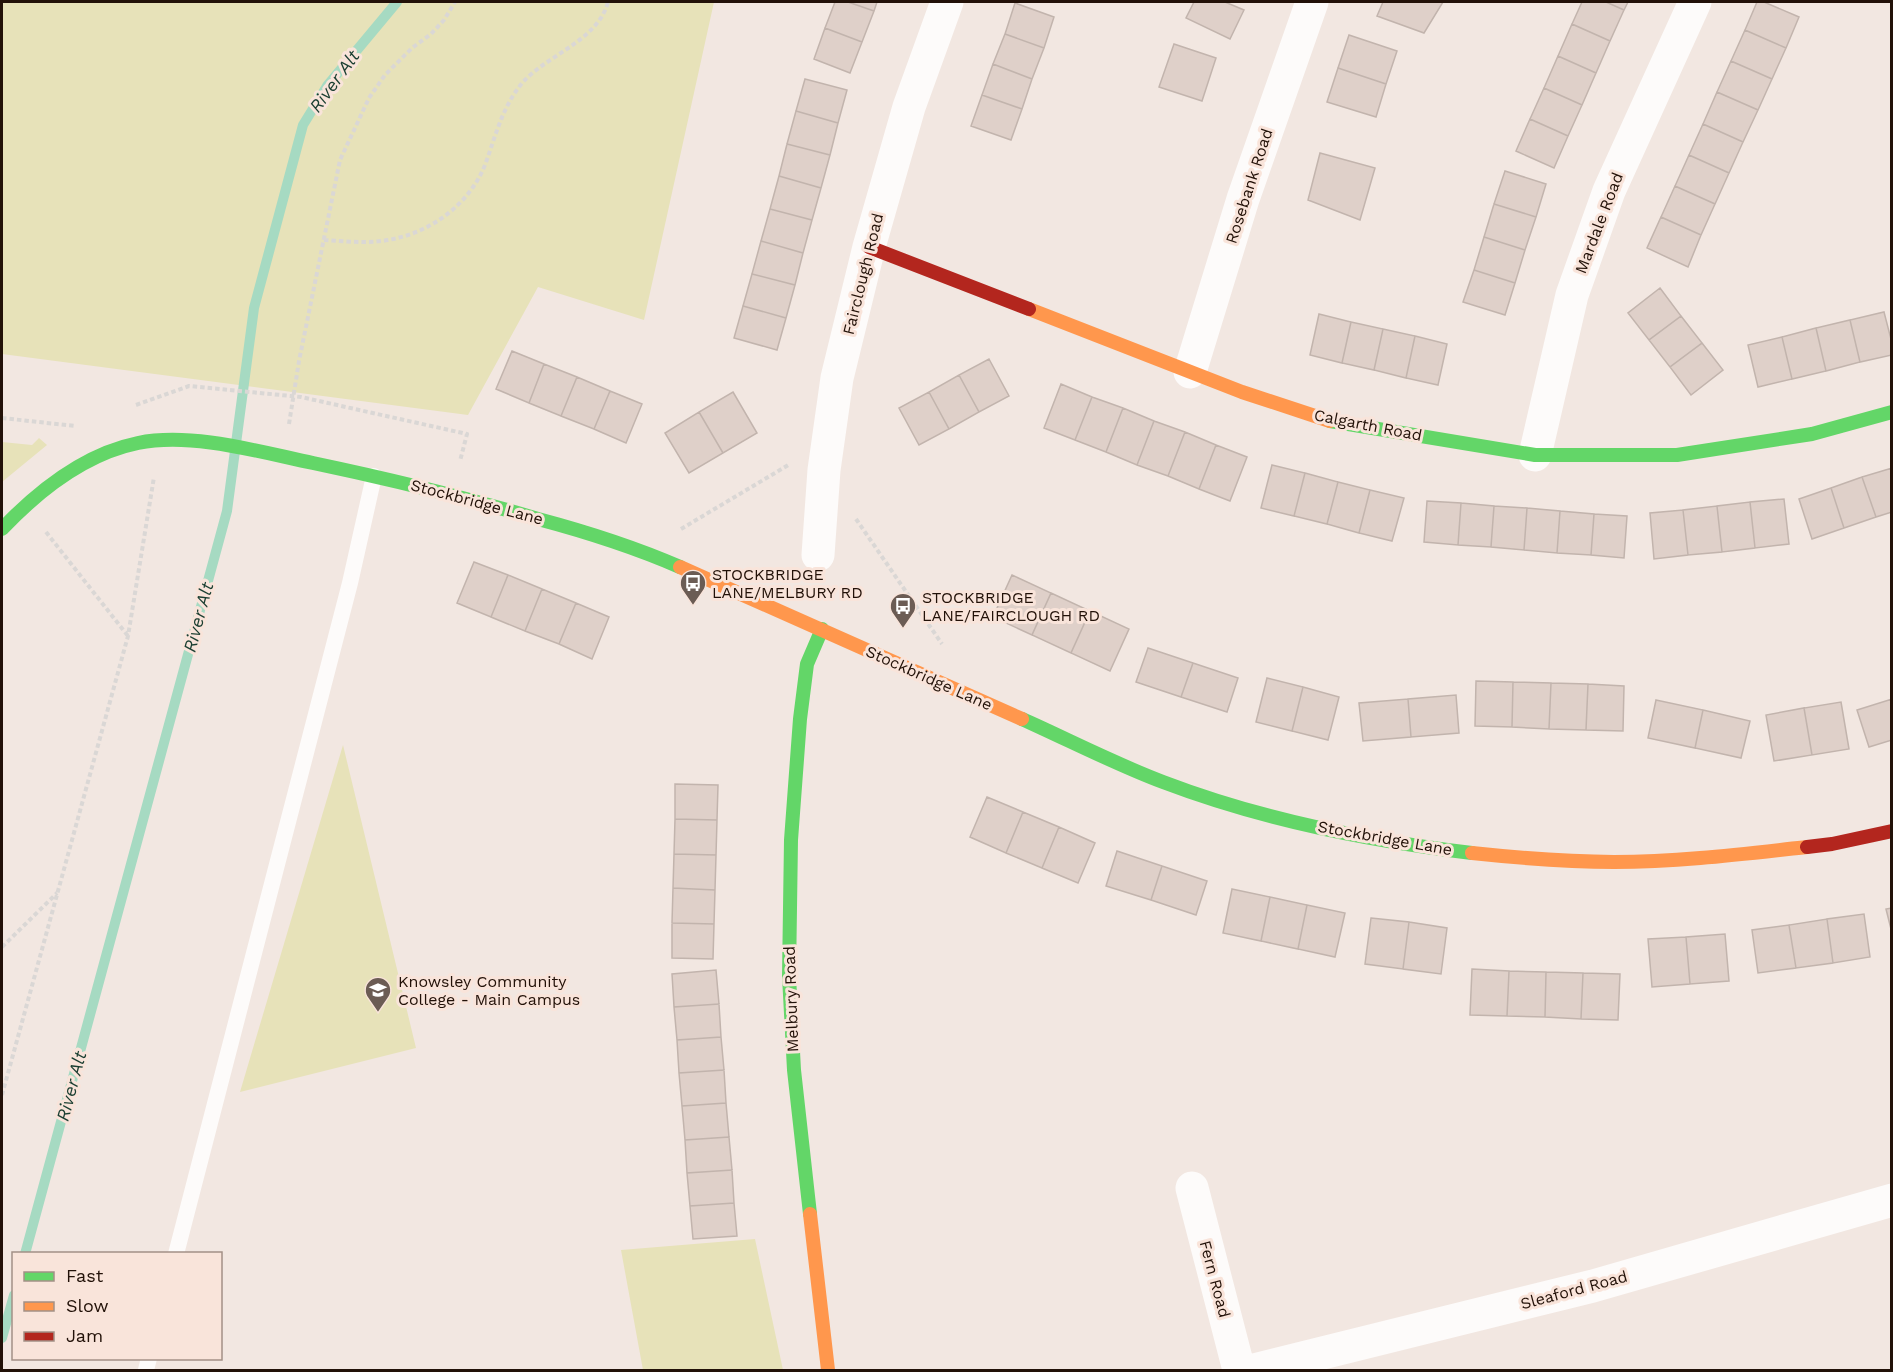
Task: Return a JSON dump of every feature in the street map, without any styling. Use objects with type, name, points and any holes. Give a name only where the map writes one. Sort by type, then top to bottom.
[{"type":"main road","name":"Calgarth Road","points":[[869,247],[1242,392],[1325,420],[1535,455],[1677,455],[1812,434],[1892,412]]},
{"type":"main road","name":"Stockbridge Lane","points":[[2,530],[24,504],[68,472],[117,449],[139,442],[213,444],[374,476],[573,527],[644,551],[1162,782],[1273,817],[1414,846],[1512,857],[1614,862],[1710,858],[1832,844],[1892,831]]},
{"type":"main road","name":"Melbury Road","points":[[822,629],[807,664],[800,719],[791,840],[789,976],[794,1070],[828,1371]]},
{"type":"street","name":"Fairclough Road","points":[[818,555],[824,470],[837,378],[869,247],[909,107],[947,2]]},
{"type":"street","name":"Rosebank Road","points":[[1190,372],[1243,199],[1312,2]]},
{"type":"street","name":"Mardale Road","points":[[1535,455],[1576,285],[1610,190],[1695,2]]},
{"type":"street","name":"Fern Road","points":[[1192,1188],[1239,1371]]},
{"type":"street","name":"Sleaford Road","points":[[1254,1371],[1593,1286],[1892,1200]]},
{"type":"lane","points":[[177,1252],[350,583],[374,476]]},
{"type":"path","points":[[284,457],[293,396],[340,160],[369,98],[385,75],[399,60],[431,34],[444,20],[455,2]]},
{"type":"path","points":[[324,240],[366,242],[404,237],[428,226],[453,209],[468,195],[479,180],[501,117],[516,91],[538,68],[585,36],[602,18],[608,2]]},
{"type":"path","points":[[133,406],[189,386],[293,396],[467,434],[458,470]]},
{"type":"path","points":[[2,418],[78,426]]},
{"type":"path","points":[[2,1095],[128,636],[160,441]]},
{"type":"path","points":[[644,551],[795,461],[824,470]]},
{"type":"path","points":[[856,519],[948,654]]},
{"type":"path","points":[[50,536],[128,636]]},
{"type":"path","points":[[2,948],[57,893]]},
{"type":"shaded area","points":[[2,2],[714,2],[644,320],[538,287],[468,415],[2,354]]},
{"type":"shaded area","points":[[39,438],[47,445],[2,482],[2,442],[32,445]]},
{"type":"shaded area","points":[[343,745],[416,1048],[240,1092]]},
{"type":"shaded area","points":[[755,1239],[783,1370],[643,1370],[621,1250]]},
{"type":"building","points":[[835,2],[848,2],[874,11],[862,42],[825,28]]},
{"type":"building","points":[[848,2],[877,2],[874,11]]},
{"type":"building","points":[[1194,2],[1225,2],[1244,10],[1230,39],[1186,18]]},
{"type":"building","points":[[1383,2],[1443,2],[1424,33],[1377,16]]},
{"type":"building","points":[[1582,2],[1606,2],[1624,10],[1610,41],[1572,24]]},
{"type":"building","points":[[1606,2],[1628,2],[1624,10]]},
{"type":"building","points":[[1757,2],[1764,2],[1799,17],[1786,48],[1745,30]]},
{"type":"building","points":[[1015,3],[1054,17],[1044,48],[1005,34]]},
{"type":"building","points":[[1572,24],[1610,41],[1596,73],[1558,56]]},
{"type":"building","points":[[825,28],[862,42],[850,73],[814,59]]},
{"type":"building","points":[[1745,30],[1786,48],[1772,79],[1731,61]]},
{"type":"building","points":[[1005,34],[1044,48],[1032,79],[993,64]]},
{"type":"building","points":[[1349,35],[1397,51],[1386,84],[1338,68]]},
{"type":"building","points":[[1174,44],[1216,58],[1202,101],[1159,87]]},
{"type":"building","points":[[1558,56],[1596,73],[1582,105],[1544,88]]},
{"type":"building","points":[[1731,61],[1772,79],[1758,110],[1717,92]]},
{"type":"building","points":[[993,64],[1032,79],[1022,109],[982,95]]},
{"type":"building","points":[[1338,68],[1386,84],[1376,117],[1327,102]]},
{"type":"building","points":[[805,79],[847,90],[838,123],[796,111]]},
{"type":"building","points":[[1544,88],[1582,105],[1568,136],[1530,119]]},
{"type":"building","points":[[1717,92],[1758,110],[1743,142],[1703,124]]},
{"type":"building","points":[[982,95],[1022,109],[1011,140],[971,126]]},
{"type":"building","points":[[796,111],[838,123],[830,155],[787,144]]},
{"type":"building","points":[[1530,119],[1568,136],[1554,168],[1516,151]]},
{"type":"building","points":[[1703,124],[1743,142],[1729,173],[1689,155]]},
{"type":"building","points":[[787,144],[830,155],[821,188],[779,176]]},
{"type":"building","points":[[1320,153],[1375,168],[1360,220],[1308,200]]},
{"type":"building","points":[[1689,155],[1729,173],[1715,204],[1675,186]]},
{"type":"building","points":[[1505,171],[1546,184],[1536,217],[1494,204]]},
{"type":"building","points":[[779,176],[821,188],[812,220],[770,209]]},
{"type":"building","points":[[1675,186],[1715,204],[1701,235],[1661,217]]},
{"type":"building","points":[[1494,204],[1536,217],[1525,250],[1484,237]]},
{"type":"building","points":[[770,209],[812,220],[803,253],[761,241]]},
{"type":"building","points":[[1661,217],[1701,235],[1688,267],[1647,248]]},
{"type":"building","points":[[1484,237],[1525,250],[1515,283],[1474,270]]},
{"type":"building","points":[[761,241],[803,253],[795,285],[752,274]]},
{"type":"building","points":[[1474,270],[1515,283],[1505,315],[1463,302]]},
{"type":"building","points":[[752,274],[795,285],[786,318],[743,306]]},
{"type":"building","points":[[1660,288],[1681,316],[1649,340],[1628,313]]},
{"type":"building","points":[[743,306],[786,318],[777,350],[734,338]]},
{"type":"building","points":[[1884,312],[1892,343],[1892,355],[1860,362],[1850,320]]},
{"type":"building","points":[[1319,314],[1351,322],[1342,363],[1310,355]]},
{"type":"building","points":[[1681,316],[1702,343],[1670,367],[1649,340]]},
{"type":"building","points":[[1850,320],[1860,362],[1826,371],[1816,328]]},
{"type":"building","points":[[1351,322],[1383,329],[1374,370],[1342,363]]},
{"type":"building","points":[[1816,328],[1826,371],[1792,379],[1782,337]]},
{"type":"building","points":[[1383,329],[1415,336],[1406,378],[1374,370]]},
{"type":"building","points":[[1415,336],[1447,344],[1438,385],[1406,378]]},
{"type":"building","points":[[1782,337],[1792,379],[1758,387],[1748,345]]},
{"type":"building","points":[[1702,343],[1723,370],[1691,395],[1670,367]]},
{"type":"building","points":[[512,351],[544,364],[529,403],[496,389]]},
{"type":"building","points":[[989,359],[1009,396],[979,412],[959,375]]},
{"type":"building","points":[[544,364],[577,377],[561,416],[529,403]]},
{"type":"building","points":[[959,375],[979,412],[949,429],[929,392]]},
{"type":"building","points":[[577,377],[610,391],[594,429],[561,416]]},
{"type":"building","points":[[1061,384],[1092,397],[1075,440],[1044,428]]},
{"type":"building","points":[[610,391],[642,404],[626,443],[594,429]]},
{"type":"building","points":[[733,392],[757,433],[723,453],[699,412]]},
{"type":"building","points":[[929,392],[949,429],[919,445],[899,408]]},
{"type":"building","points":[[1092,397],[1123,408],[1106,452],[1075,440]]},
{"type":"building","points":[[1123,408],[1154,421],[1137,465],[1106,452]]},
{"type":"building","points":[[699,412],[723,453],[689,473],[665,433]]},
{"type":"building","points":[[1154,421],[1185,432],[1168,476],[1137,465]]},
{"type":"building","points":[[1185,432],[1216,445],[1199,489],[1168,476]]},
{"type":"building","points":[[1216,445],[1247,457],[1230,501],[1199,489]]},
{"type":"building","points":[[1272,465],[1305,473],[1294,516],[1261,508]]},
{"type":"building","points":[[1892,468],[1892,512],[1876,517],[1862,477]]},
{"type":"building","points":[[1305,473],[1338,482],[1327,524],[1294,516]]},
{"type":"building","points":[[1862,477],[1876,517],[1844,528],[1831,488]]},
{"type":"building","points":[[1338,482],[1370,490],[1359,533],[1327,524]]},
{"type":"building","points":[[1831,488],[1844,528],[1812,539],[1799,499]]},
{"type":"building","points":[[1370,490],[1404,498],[1392,541],[1359,533]]},
{"type":"building","points":[[1784,499],[1789,544],[1755,548],[1750,502]]},
{"type":"building","points":[[1427,501],[1461,503],[1458,545],[1424,542]]},
{"type":"building","points":[[1750,502],[1755,548],[1722,552],[1717,506]]},
{"type":"building","points":[[1461,503],[1494,506],[1491,547],[1458,545]]},
{"type":"building","points":[[1494,506],[1527,508],[1524,550],[1491,547]]},
{"type":"building","points":[[1717,506],[1722,552],[1688,555],[1683,510]]},
{"type":"building","points":[[1527,508],[1560,511],[1557,553],[1524,550]]},
{"type":"building","points":[[1683,510],[1688,555],[1654,559],[1650,513]]},
{"type":"building","points":[[1560,511],[1594,514],[1591,555],[1557,553]]},
{"type":"building","points":[[1594,514],[1627,516],[1624,558],[1591,555]]},
{"type":"building","points":[[474,562],[508,575],[491,617],[457,603]]},
{"type":"building","points":[[508,575],[542,589],[525,631],[491,617]]},
{"type":"building","points":[[1012,575],[1051,593],[1032,635],[993,617]]},
{"type":"building","points":[[542,589],[576,603],[559,644],[525,631]]},
{"type":"building","points":[[1051,593],[1090,611],[1071,653],[1032,635]]},
{"type":"building","points":[[576,603],[609,617],[592,659],[559,644]]},
{"type":"building","points":[[1090,611],[1129,629],[1110,671],[1071,653]]},
{"type":"building","points":[[1148,648],[1193,663],[1181,697],[1136,682]]},
{"type":"building","points":[[1193,663],[1238,678],[1227,712],[1181,697]]},
{"type":"building","points":[[1267,678],[1303,687],[1292,731],[1256,722]]},
{"type":"building","points":[[1476,681],[1513,682],[1512,727],[1475,726]]},
{"type":"building","points":[[1513,682],[1551,683],[1549,729],[1512,727]]},
{"type":"building","points":[[1551,683],[1588,684],[1586,730],[1549,729]]},
{"type":"building","points":[[1588,684],[1624,686],[1623,731],[1586,730]]},
{"type":"building","points":[[1303,687],[1339,697],[1328,740],[1292,731]]},
{"type":"building","points":[[1456,695],[1459,733],[1411,737],[1408,699]]},
{"type":"building","points":[[1408,699],[1411,737],[1363,741],[1359,703]]},
{"type":"building","points":[[1892,699],[1892,740],[1869,747],[1857,710]]},
{"type":"building","points":[[1656,700],[1703,710],[1695,748],[1648,738]]},
{"type":"building","points":[[1841,702],[1849,749],[1812,755],[1804,708]]},
{"type":"building","points":[[1804,708],[1812,755],[1774,761],[1766,715]]},
{"type":"building","points":[[1703,710],[1750,721],[1741,758],[1695,748]]},
{"type":"building","points":[[675,784],[718,785],[717,820],[675,819]]},
{"type":"building","points":[[987,797],[1023,812],[1006,853],[970,837]]},
{"type":"building","points":[[1023,812],[1059,827],[1042,868],[1006,853]]},
{"type":"building","points":[[675,819],[717,820],[716,855],[674,854]]},
{"type":"building","points":[[1059,827],[1095,843],[1078,883],[1042,868]]},
{"type":"building","points":[[1117,851],[1162,866],[1151,900],[1106,886]]},
{"type":"building","points":[[674,854],[716,855],[715,890],[673,888]]},
{"type":"building","points":[[1162,866],[1207,881],[1196,915],[1151,900]]},
{"type":"building","points":[[673,888],[715,890],[714,924],[672,923]]},
{"type":"building","points":[[1232,889],[1270,897],[1261,941],[1223,933]]},
{"type":"building","points":[[1270,897],[1307,905],[1298,949],[1261,941]]},
{"type":"building","points":[[1307,905],[1345,913],[1335,957],[1298,949]]},
{"type":"building","points":[[1892,908],[1892,933],[1886,909]]},
{"type":"building","points":[[1864,914],[1870,957],[1833,963],[1827,919]]},
{"type":"building","points":[[1371,918],[1409,922],[1403,969],[1365,964]]},
{"type":"building","points":[[1827,919],[1833,963],[1796,968],[1789,925]]},
{"type":"building","points":[[1409,922],[1447,928],[1441,974],[1403,969]]},
{"type":"building","points":[[672,923],[714,924],[713,959],[672,958]]},
{"type":"building","points":[[1789,925],[1796,968],[1758,973],[1752,930]]},
{"type":"building","points":[[1725,934],[1729,981],[1690,984],[1686,937]]},
{"type":"building","points":[[1686,937],[1690,984],[1652,987],[1648,939]]},
{"type":"building","points":[[1472,969],[1509,971],[1507,1016],[1470,1015]]},
{"type":"building","points":[[716,970],[719,1004],[674,1007],[672,974]]},
{"type":"building","points":[[1509,971],[1546,972],[1545,1017],[1507,1016]]},
{"type":"building","points":[[1546,972],[1583,973],[1581,1019],[1545,1017]]},
{"type":"building","points":[[1583,973],[1620,974],[1618,1020],[1581,1019]]},
{"type":"building","points":[[719,1004],[721,1037],[677,1040],[674,1007]]},
{"type":"building","points":[[721,1037],[724,1070],[679,1073],[677,1040]]},
{"type":"building","points":[[724,1070],[726,1103],[682,1106],[679,1073]]},
{"type":"building","points":[[726,1103],[729,1137],[685,1140],[682,1106]]},
{"type":"building","points":[[729,1137],[732,1170],[687,1173],[685,1140]]},
{"type":"building","points":[[732,1170],[734,1203],[690,1206],[687,1173]]},
{"type":"building","points":[[734,1203],[737,1236],[693,1239],[690,1206]]},
{"type":"waterway","name":"River Alt","points":[[26,1252],[227,511],[254,308],[303,125],[327,86],[397,2]]},
{"type":"waterway","name":"River Alt","points":[[2,1338],[12,1302]]},
{"type":"traffic: fast","points":[[1330,421],[1535,455],[1677,455],[1812,434],[1892,412]]},
{"type":"traffic: fast","points":[[2,529],[47,488],[99,456],[138,443],[181,440],[249,449],[454,496],[592,535],[680,567]]},
{"type":"traffic: fast","points":[[810,1214],[794,1070],[789,976],[791,840],[800,719],[807,664],[822,629]]},
{"type":"traffic: fast","points":[[1022,719],[1145,775],[1238,807],[1276,818],[1355,835],[1472,853]]},
{"type":"traffic: slow","points":[[1029,309],[1242,392],[1330,421]]},
{"type":"traffic: slow","points":[[680,567],[1022,719]]},
{"type":"traffic: slow","points":[[1472,853],[1596,862],[1638,862],[1807,847]]},
{"type":"traffic: slow","points":[[810,1214],[828,1370]]},
{"type":"traffic: jam","points":[[869,247],[1029,309]]},
{"type":"traffic: jam","points":[[1807,847],[1892,831]]},
{"type":"place","name":"STOCKBRIDGE LANE/MELBURY RD","points":[[693,606]]},
{"type":"place","name":"STOCKBRIDGE LANE/FAIRCLOUGH RD","points":[[903,629]]},
{"type":"place","name":"Knowsley Community College - Main Campus","points":[[378,1013]]}]
